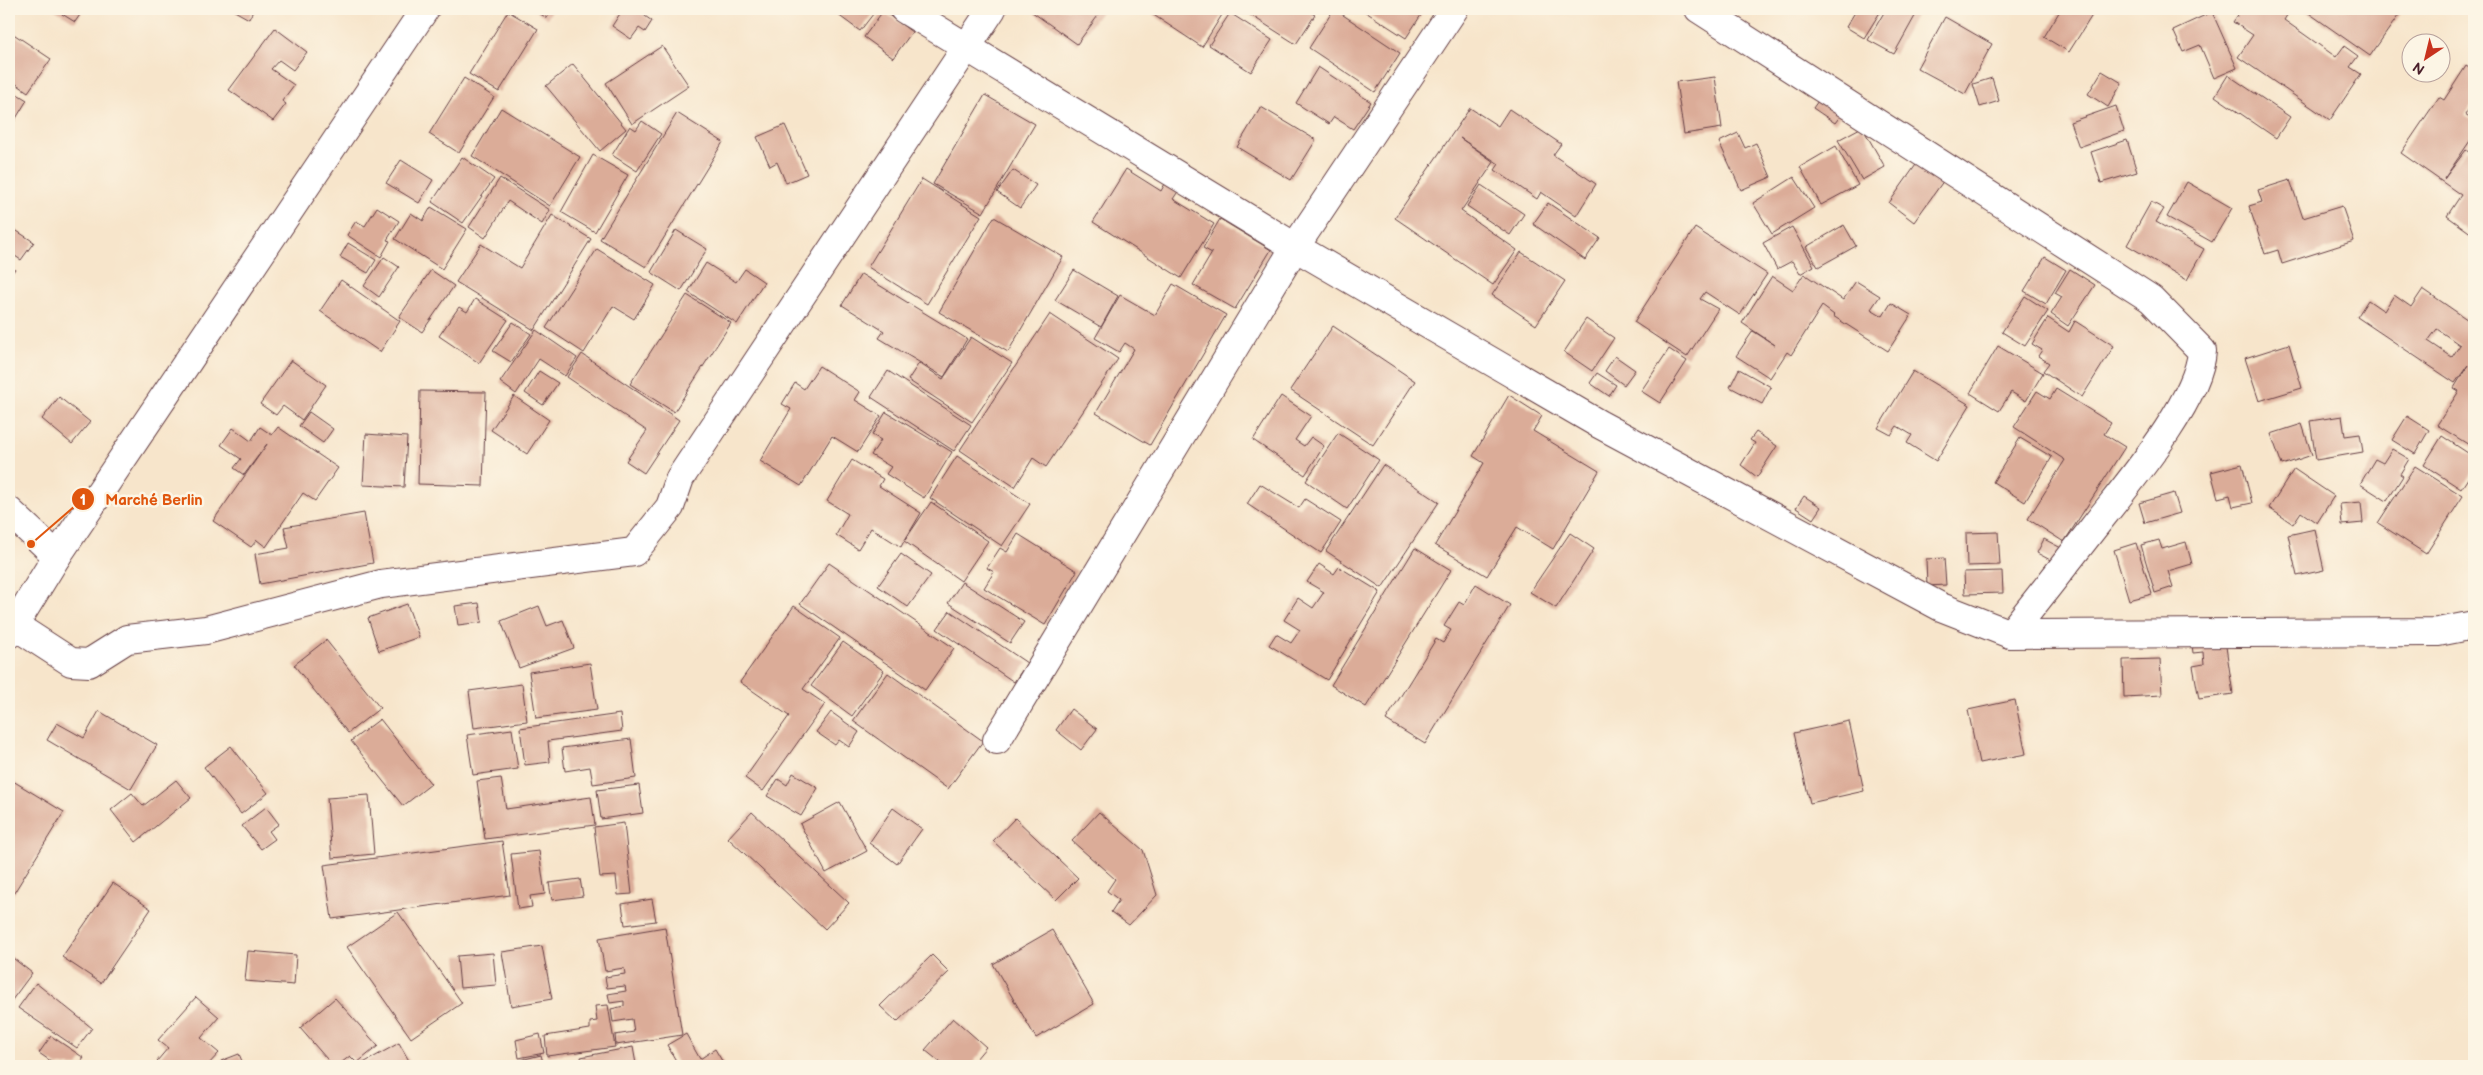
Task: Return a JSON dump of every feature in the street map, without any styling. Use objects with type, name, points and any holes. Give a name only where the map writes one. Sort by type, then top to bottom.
[{"type":"street","points":[[424,9],[57,556],[12,629],[71,662],[89,663],[127,639],[206,630],[381,584],[634,552],[670,507],[680,478],[968,48],[992,9]]},
{"type":"street","points":[[904,9],[1295,247],[1608,428],[1941,607],[2010,634],[2438,632],[2474,624]]},
{"type":"street","points":[[996,740],[1295,247],[1454,9]]},
{"type":"street","points":[[1699,9],[2151,299],[2202,351],[2201,364],[2181,408],[2132,479],[2010,634]]},
{"type":"street","points":[[9,512],[57,556]]},
{"type":"building","points":[[54,9],[84,9],[75,22]]},
{"type":"building","points":[[231,9],[254,9],[249,19]]},
{"type":"building","points":[[532,9],[553,9],[547,18]]},
{"type":"building","points":[[623,9],[635,9],[652,21],[645,32],[639,28],[631,39],[612,26]]},
{"type":"building","points":[[830,9],[877,9],[860,31]]},
{"type":"building","points":[[1028,9],[1103,9],[1077,44]]},
{"type":"building","points":[[1147,9],[1223,9],[1225,10],[1202,47]]},
{"type":"building","points":[[1241,9],[1305,9],[1315,15],[1296,44]]},
{"type":"building","points":[[1334,9],[1400,53],[1375,92],[1309,48]]},
{"type":"building","points":[[1361,9],[1425,9],[1406,38]]},
{"type":"building","points":[[1857,9],[1882,9],[1864,38],[1846,27]]},
{"type":"building","points":[[1886,9],[1919,9],[1894,54],[1868,40]]},
{"type":"building","points":[[2061,9],[2096,9],[2069,52],[2044,37]]},
{"type":"building","points":[[2242,9],[2291,9],[2284,20],[2336,57],[2344,46],[2358,56],[2350,67],[2361,74],[2330,120],[2238,57],[2253,35],[2233,22]]},
{"type":"building","points":[[2303,9],[2403,9],[2370,56]]},
{"type":"building","points":[[508,11],[538,29],[499,92],[469,74]]},
{"type":"building","points":[[883,11],[912,32],[893,58],[864,37]]},
{"type":"building","points":[[2212,12],[2237,68],[2214,78],[2200,45],[2183,52],[2173,30]]},
{"type":"building","points":[[1230,13],[1272,40],[1251,72],[1209,45]]},
{"type":"building","points":[[1945,17],[1992,44],[1965,94],[1917,68]]},
{"type":"building","points":[[275,28],[307,52],[293,70],[279,60],[271,69],[294,85],[282,101],[286,104],[273,121],[229,90]]},
{"type":"building","points":[[9,31],[51,59],[28,92],[9,79]]},
{"type":"building","points":[[662,46],[689,86],[632,124],[606,83]]},
{"type":"building","points":[[573,64],[626,129],[600,151],[546,86]]},
{"type":"building","points":[[2466,66],[2474,71],[2474,101],[2465,115],[2474,121],[2474,135],[2444,179],[2466,150],[2474,156],[2474,230],[2472,234],[2447,216],[2461,195],[2401,153],[2439,97],[2444,100]]},
{"type":"building","points":[[1318,67],[1371,102],[1353,129],[1334,117],[1329,124],[1296,103]]},
{"type":"building","points":[[2102,71],[2122,83],[2108,107],[2088,94]]},
{"type":"building","points":[[2228,75],[2290,117],[2276,138],[2215,96]]},
{"type":"building","points":[[1715,77],[1722,128],[1684,134],[1676,82]]},
{"type":"building","points":[[464,78],[494,97],[459,153],[429,134]]},
{"type":"building","points":[[1992,78],[1999,101],[1980,107],[1973,84]]},
{"type":"building","points":[[9,89],[27,100],[9,130]]},
{"type":"building","points":[[1825,91],[1847,107],[1835,123],[1813,108]]},
{"type":"building","points":[[985,95],[1035,124],[983,213],[933,184]]},
{"type":"building","points":[[2116,106],[2124,131],[2079,147],[2070,122]]},
{"type":"building","points":[[1261,107],[1316,140],[1291,180],[1237,147]]},
{"type":"building","points":[[501,108],[580,157],[550,206],[472,156]]},
{"type":"building","points":[[1470,108],[1498,126],[1509,109],[1561,144],[1553,155],[1596,184],[1576,216],[1541,192],[1537,199],[1495,170],[1499,164],[1460,138],[1494,162],[1461,211],[1517,250],[1493,285],[1395,218]]},
{"type":"building","points":[[677,113],[723,142],[646,267],[600,239]]},
{"type":"building","points":[[642,121],[661,134],[637,171],[612,155],[630,126],[636,130]]},
{"type":"building","points":[[785,125],[807,174],[786,183],[777,162],[770,166],[757,137]]},
{"type":"building","points":[[1862,127],[1885,167],[1862,180],[1838,140]]},
{"type":"building","points":[[1738,133],[1745,148],[1756,143],[1771,177],[1741,190],[1719,142]]},
{"type":"building","points":[[2127,140],[2137,172],[2101,183],[2091,152]]},
{"type":"building","points":[[1836,146],[1858,185],[1821,205],[1800,167]]},
{"type":"building","points":[[593,155],[628,175],[595,232],[561,212]]},
{"type":"building","points":[[462,157],[494,179],[463,223],[432,202]]},
{"type":"building","points":[[401,160],[433,180],[419,203],[386,183]]},
{"type":"building","points":[[1918,162],[1944,180],[1914,222],[1889,203]]},
{"type":"building","points":[[1126,169],[1161,191],[1166,182],[1179,190],[1173,199],[1214,224],[1181,278],[1093,222]]},
{"type":"building","points":[[1013,170],[1036,185],[1020,208],[997,192]]},
{"type":"building","points":[[1794,177],[1814,208],[1772,234],[1753,203]]},
{"type":"building","points":[[500,178],[550,210],[542,224],[508,201],[485,238],[469,227]]},
{"type":"building","points":[[922,179],[981,216],[927,304],[868,267]]},
{"type":"building","points":[[2290,180],[2303,218],[2342,206],[2354,241],[2282,264],[2278,250],[2265,254],[2249,206],[2262,202],[2258,190]]},
{"type":"building","points":[[2187,182],[2232,208],[2212,242],[2167,217]]},
{"type":"building","points":[[1481,185],[1524,214],[1510,235],[1467,206]]},
{"type":"building","points":[[2151,202],[2164,209],[2156,222],[2204,249],[2187,280],[2127,245]]},
{"type":"building","points":[[1548,203],[1600,238],[1585,260],[1533,224]]},
{"type":"building","points":[[377,207],[399,221],[387,240],[390,241],[381,257],[347,235],[356,221],[365,226]]},
{"type":"building","points":[[431,207],[467,229],[442,269],[395,239],[411,213],[423,221]]},
{"type":"building","points":[[552,215],[591,239],[534,330],[456,282],[481,244],[520,268]]},
{"type":"building","points":[[994,217],[1063,257],[1008,352],[939,312]]},
{"type":"building","points":[[1220,219],[1271,250],[1235,309],[1193,285],[1212,253],[1203,248]]},
{"type":"building","points":[[1844,225],[1856,246],[1818,267],[1806,247]]},
{"type":"building","points":[[9,226],[34,242],[21,260],[9,252]]},
{"type":"building","points":[[1792,227],[1814,266],[1800,274],[1792,261],[1777,269],[1763,243]]},
{"type":"building","points":[[1695,228],[1767,274],[1740,315],[1705,292],[1700,299],[1718,309],[1687,357],[1634,322]]},
{"type":"building","points":[[676,230],[707,249],[681,291],[651,272]]},
{"type":"building","points":[[348,243],[376,260],[368,273],[340,257]]},
{"type":"building","points":[[597,249],[655,285],[634,319],[613,306],[584,353],[546,328]]},
{"type":"building","points":[[1521,252],[1565,281],[1536,325],[1492,295]]},
{"type":"building","points":[[384,257],[399,267],[379,297],[364,286]]},
{"type":"building","points":[[2045,257],[2066,270],[2046,304],[2024,291]]},
{"type":"building","points":[[706,263],[736,282],[745,269],[764,282],[737,324],[688,292]]},
{"type":"building","points":[[9,264],[15,269],[9,277]]},
{"type":"building","points":[[2070,269],[2095,285],[2068,326],[2051,314],[2062,297],[2055,293]]},
{"type":"building","points":[[431,270],[454,286],[422,332],[399,317]]},
{"type":"building","points":[[1074,270],[1118,296],[1101,327],[1055,300]]},
{"type":"building","points":[[861,274],[967,339],[944,377],[879,338],[884,331],[842,305]]},
{"type":"building","points":[[1804,274],[1843,300],[1856,281],[1880,296],[1871,309],[1883,316],[1891,303],[1911,315],[1888,351],[1833,316],[1822,306],[1791,355],[1787,352],[1770,378],[1736,356],[1753,331],[1775,345],[1742,323],[1772,276],[1793,290]]},
{"type":"building","points":[[341,280],[400,321],[380,352],[320,311]]},
{"type":"building","points":[[1173,284],[1226,315],[1150,445],[1096,413],[1134,349],[1125,343],[1119,352],[1095,338],[1120,295],[1155,315]]},
{"type":"building","points":[[2423,289],[2474,324],[2474,448],[2437,425],[2459,391],[2454,388],[2468,365],[2455,383],[2357,317],[2368,300],[2384,311],[2394,295],[2411,307]],"holes":[[[2437,329],[2460,345],[2452,357],[2428,341]]]},
{"type":"building","points":[[687,295],[731,323],[674,412],[630,384]]},
{"type":"building","points":[[2025,296],[2048,311],[2025,346],[2002,332]]},
{"type":"building","points":[[475,299],[508,320],[479,363],[439,336],[459,307],[467,312]]},
{"type":"building","points":[[1050,314],[1118,359],[1046,467],[1033,458],[1015,487],[960,450]]},
{"type":"building","points":[[2048,318],[2069,332],[2075,321],[2114,346],[2082,397],[2043,371],[2049,363],[2038,356],[2042,350],[2032,344]]},
{"type":"building","points":[[1586,319],[1614,338],[1592,371],[1564,352]]},
{"type":"building","points":[[513,322],[531,334],[511,362],[493,351]]},
{"type":"building","points":[[1333,326],[1415,381],[1373,445],[1290,390]]},
{"type":"building","points":[[536,330],[577,358],[565,376],[539,359],[516,394],[500,382]]},
{"type":"building","points":[[971,337],[1012,363],[972,422],[908,380],[919,363],[943,379]]},
{"type":"building","points":[[2289,344],[2302,388],[2259,401],[2245,358]]},
{"type":"building","points":[[1998,346],[2043,373],[2026,401],[2011,392],[1999,411],[1970,393]]},
{"type":"building","points":[[1669,349],[1687,361],[1660,403],[1641,391]]},
{"type":"building","points":[[582,354],[679,420],[644,473],[626,461],[647,431],[567,377]]},
{"type":"building","points":[[1615,356],[1635,370],[1624,385],[1605,371]]},
{"type":"building","points":[[291,360],[326,385],[302,420],[283,406],[276,415],[260,404]]},
{"type":"building","points":[[819,366],[860,392],[855,400],[881,416],[858,452],[832,436],[801,486],[760,461],[791,409],[782,404],[795,383],[804,389]]},
{"type":"building","points":[[1739,369],[1771,387],[1762,404],[1730,387]]},
{"type":"building","points":[[539,371],[558,383],[543,405],[525,393]]},
{"type":"building","points":[[888,371],[971,425],[954,451],[871,397]]},
{"type":"building","points":[[1913,371],[1970,405],[1936,461],[1907,443],[1912,435],[1897,426],[1891,435],[1878,428]]},
{"type":"building","points":[[1597,373],[1616,385],[1609,396],[1590,383]]},
{"type":"building","points":[[2056,389],[2111,423],[2104,434],[2125,447],[2064,542],[2028,519],[2065,460],[2014,427],[2037,391],[2050,399]]},
{"type":"building","points":[[420,391],[486,392],[483,486],[418,484]]},
{"type":"building","points":[[1509,395],[1542,416],[1533,431],[1599,471],[1553,549],[1517,527],[1487,576],[1435,545],[1484,463],[1473,456]]},
{"type":"building","points":[[514,396],[549,420],[527,454],[491,430]]},
{"type":"building","points":[[1281,396],[1311,416],[1295,440],[1304,446],[1311,437],[1324,446],[1305,475],[1253,440]]},
{"type":"building","points":[[59,397],[90,422],[72,444],[42,419]]},
{"type":"building","points":[[309,412],[333,429],[323,443],[299,426]]},
{"type":"building","points":[[886,412],[952,452],[924,498],[886,474],[891,467],[871,455],[881,440],[872,435]]},
{"type":"building","points":[[2342,416],[2345,436],[2360,434],[2363,452],[2316,460],[2310,421]]},
{"type":"building","points":[[2407,416],[2429,430],[2415,454],[2392,440]]},
{"type":"building","points":[[2302,424],[2312,455],[2282,465],[2271,434]]},
{"type":"building","points":[[260,427],[272,435],[278,427],[338,468],[315,501],[303,493],[266,547],[257,540],[251,547],[213,521],[267,444],[244,475],[234,468],[241,459],[221,445],[233,428],[251,441]]},
{"type":"building","points":[[1756,432],[1777,446],[1757,477],[1741,465],[1755,443],[1750,440]]},
{"type":"building","points":[[1338,433],[1379,460],[1347,509],[1306,481]]},
{"type":"building","points":[[366,434],[407,437],[404,487],[363,485]]},
{"type":"building","points":[[2442,436],[2474,457],[2474,469],[2461,489],[2424,465]]},
{"type":"building","points":[[2020,438],[2052,457],[2025,502],[1993,482]]},
{"type":"building","points":[[2392,449],[2409,459],[2400,474],[2403,476],[2387,501],[2360,484],[2375,459],[2383,463]]},
{"type":"building","points":[[957,456],[1030,504],[1002,546],[930,498]]},
{"type":"building","points":[[852,460],[883,479],[879,486],[921,513],[905,540],[931,502],[988,541],[961,581],[904,541],[901,547],[871,528],[858,549],[836,535],[848,514],[827,501]]},
{"type":"building","points":[[2242,464],[2252,503],[2233,507],[2230,495],[2218,498],[2211,472]]},
{"type":"building","points":[[1383,465],[1439,502],[1382,588],[1326,551]]},
{"type":"building","points":[[2415,466],[2463,496],[2426,554],[2378,523]]},
{"type":"building","points":[[2294,469],[2334,496],[2317,523],[2301,512],[2293,524],[2269,508]]},
{"type":"building","points":[[1260,484],[1299,508],[1305,499],[1341,522],[1321,553],[1247,504]]},
{"type":"building","points":[[2174,493],[2180,513],[2145,523],[2139,503]]},
{"type":"building","points":[[1804,496],[1821,507],[1813,519],[1796,508]]},
{"type":"building","points":[[2361,502],[2363,523],[2342,525],[2340,504]]},
{"type":"building","points":[[364,513],[373,563],[260,584],[255,554],[289,548],[284,527]]},
{"type":"building","points":[[2315,529],[2324,570],[2297,576],[2288,535]]},
{"type":"building","points":[[1998,532],[2000,565],[1967,566],[1966,533]]},
{"type":"building","points":[[1570,533],[1594,549],[1556,608],[1530,592]]},
{"type":"building","points":[[1018,534],[1077,571],[1045,625],[984,588],[994,572],[987,568],[1000,548],[1007,552]]},
{"type":"building","points":[[2044,539],[2063,549],[2056,563],[2037,553]]},
{"type":"building","points":[[2159,540],[2162,549],[2186,542],[2192,564],[2168,571],[2173,587],[2155,593],[2141,545]]},
{"type":"building","points":[[2136,543],[2152,594],[2129,600],[2114,550]]},
{"type":"building","points":[[1415,548],[1451,570],[1366,707],[1331,685]]},
{"type":"building","points":[[901,554],[931,575],[908,607],[878,586]]},
{"type":"building","points":[[1944,558],[1946,585],[1927,586],[1926,559]]},
{"type":"building","points":[[829,563],[954,648],[925,690],[800,604]]},
{"type":"building","points":[[1319,564],[1334,574],[1339,567],[1380,592],[1327,680],[1269,645],[1276,634],[1291,643],[1300,630],[1284,620],[1298,598],[1313,608],[1324,592],[1307,582]]},
{"type":"building","points":[[2002,571],[2003,593],[1965,594],[1964,572]]},
{"type":"building","points":[[962,582],[1024,622],[1010,643],[948,603]]},
{"type":"building","points":[[1476,584],[1510,605],[1425,744],[1386,720],[1436,639],[1443,643],[1451,630],[1444,626],[1459,602],[1464,605]]},
{"type":"building","points":[[479,603],[482,622],[458,625],[455,606]]},
{"type":"building","points":[[407,604],[419,637],[379,651],[368,618]]},
{"type":"building","points":[[539,606],[547,626],[563,620],[574,648],[519,668],[501,621]]},
{"type":"building","points":[[794,606],[840,638],[803,689],[825,704],[763,791],[745,778],[789,716],[740,682]]},
{"type":"building","points":[[950,611],[1027,663],[1014,682],[937,629]]},
{"type":"building","points":[[326,640],[380,708],[348,733],[294,665]]},
{"type":"building","points":[[2225,640],[2233,694],[2199,699],[2193,666],[2204,664],[2203,652],[2193,653],[2192,645]]},
{"type":"building","points":[[843,642],[884,671],[852,716],[811,686]]},
{"type":"building","points":[[2160,659],[2162,695],[2124,697],[2123,660]]},
{"type":"building","points":[[590,663],[597,710],[536,718],[529,672]]},
{"type":"building","points":[[888,673],[983,741],[948,789],[853,721]]},
{"type":"building","points":[[522,684],[527,721],[474,728],[469,691]]},
{"type":"building","points":[[2015,700],[2026,754],[1979,763],[1968,710]]},
{"type":"building","points":[[1071,709],[1097,729],[1081,750],[1056,730]]},
{"type":"building","points":[[99,711],[157,745],[131,789],[47,740],[57,723],[84,738]]},
{"type":"building","points":[[831,712],[859,732],[849,747],[839,740],[835,745],[816,732]]},
{"type":"building","points":[[620,714],[622,731],[548,741],[550,762],[525,765],[520,728]]},
{"type":"building","points":[[380,719],[431,784],[403,806],[351,741]]},
{"type":"building","points":[[1849,721],[1864,791],[1810,803],[1794,733]]},
{"type":"building","points":[[512,729],[518,769],[473,775],[467,735]]},
{"type":"building","points":[[631,739],[636,778],[593,784],[590,767],[565,771],[562,748]]},
{"type":"building","points":[[231,746],[268,793],[241,814],[204,767]]},
{"type":"building","points":[[793,773],[818,788],[801,816],[767,796],[778,779],[787,785]]},
{"type":"building","points":[[501,778],[506,809],[591,797],[595,825],[485,839],[477,781]]},
{"type":"building","points":[[176,780],[191,798],[136,842],[111,810],[132,793],[143,806]]},
{"type":"building","points":[[13,781],[64,812],[9,901],[9,787]]},
{"type":"building","points":[[639,785],[643,813],[601,819],[597,790]]},
{"type":"building","points":[[369,795],[374,854],[332,858],[327,798]]},
{"type":"building","points":[[840,802],[867,851],[826,873],[800,824]]},
{"type":"building","points":[[266,807],[279,824],[269,831],[275,839],[261,849],[242,826]]},
{"type":"building","points":[[893,808],[922,829],[897,864],[869,843]]},
{"type":"building","points":[[752,812],[849,903],[825,929],[728,838]]},
{"type":"building","points":[[1099,812],[1143,850],[1157,895],[1129,925],[1111,912],[1119,900],[1107,891],[1115,879],[1072,841]]},
{"type":"building","points":[[1015,818],[1078,878],[1056,900],[993,841]]},
{"type":"building","points":[[624,823],[632,894],[618,895],[616,876],[600,877],[594,827]]},
{"type":"building","points":[[502,841],[510,895],[332,919],[324,865]]},
{"type":"building","points":[[539,851],[545,894],[530,896],[532,907],[518,909],[511,854]]},
{"type":"building","points":[[580,879],[583,896],[552,900],[549,883]]},
{"type":"building","points":[[113,883],[151,909],[101,983],[62,957]]},
{"type":"building","points":[[652,899],[656,921],[625,925],[622,904]]},
{"type":"building","points":[[398,912],[462,1003],[411,1038],[347,947]]},
{"type":"building","points":[[665,927],[682,1035],[616,1045],[615,1035],[634,1032],[632,1019],[613,1022],[611,1009],[624,1006],[624,1001],[610,1003],[608,994],[626,991],[625,986],[607,988],[605,977],[625,974],[624,968],[605,971],[599,938]]},
{"type":"building","points":[[1052,930],[1094,1004],[1036,1038],[993,964]]},
{"type":"building","points":[[542,946],[552,999],[511,1006],[502,952]]},
{"type":"building","points":[[248,951],[296,955],[294,985],[245,981]]},
{"type":"building","points":[[493,953],[496,985],[460,988],[457,956]]},
{"type":"building","points":[[9,955],[32,973],[9,1004]]},
{"type":"building","points":[[932,955],[949,972],[897,1022],[880,1006]]},
{"type":"building","points":[[36,983],[92,1028],[77,1048],[18,1008]]},
{"type":"building","points":[[196,997],[219,1017],[201,1038],[219,1053],[207,1066],[163,1066],[157,1061],[168,1048],[158,1040]]},
{"type":"building","points":[[335,998],[378,1046],[357,1063],[350,1056],[337,1066],[333,1066],[300,1028]]},
{"type":"building","points":[[608,1005],[615,1047],[547,1056],[545,1036],[590,1029],[590,1022],[597,1021],[595,1006]]},
{"type":"building","points":[[953,1018],[986,1047],[970,1066],[945,1066],[925,1050]]},
{"type":"building","points":[[540,1034],[544,1053],[519,1058],[516,1040]]},
{"type":"building","points":[[686,1034],[700,1059],[715,1049],[725,1066],[679,1066],[667,1045]]},
{"type":"building","points":[[51,1036],[84,1058],[78,1066],[58,1066],[39,1053]]},
{"type":"building","points":[[399,1043],[412,1066],[358,1066]]},
{"type":"building","points":[[633,1047],[636,1064],[624,1066],[583,1066],[581,1057]]},
{"type":"building","points":[[239,1054],[244,1066],[223,1066],[221,1061]]},
{"type":"building","points":[[541,1055],[544,1066],[518,1066],[517,1061]]},
{"type":"building","points":[[515,1062],[516,1066],[496,1066],[496,1065]]},
{"type":"place","name":"Marché Berlin","points":[[31,544]]}]
